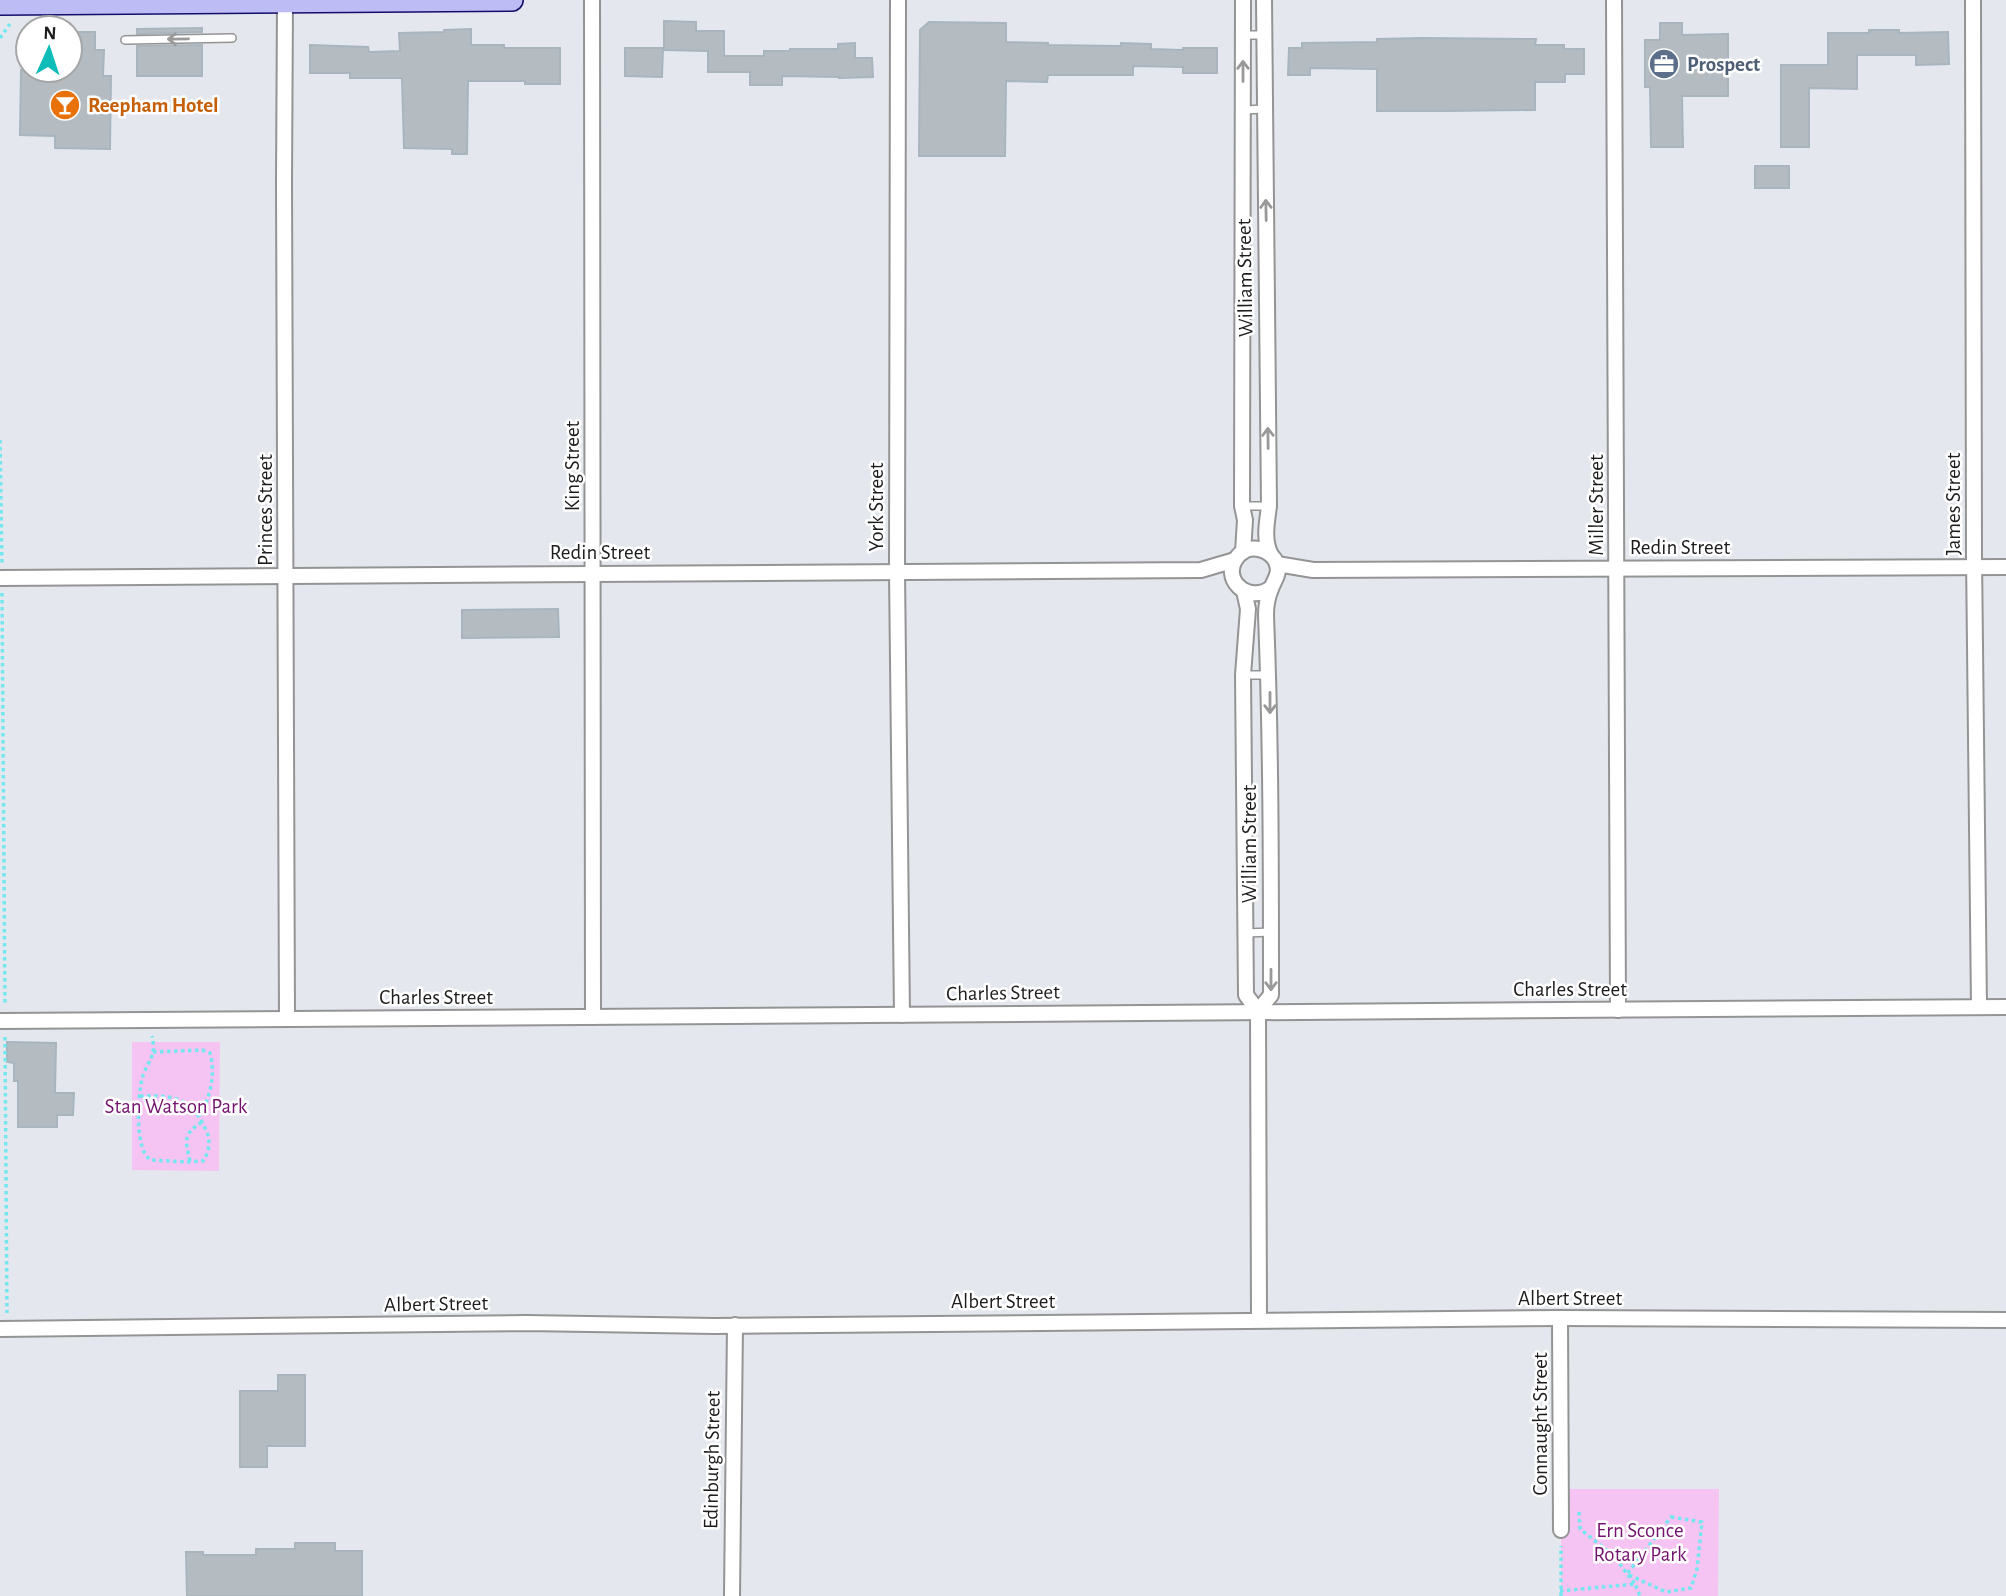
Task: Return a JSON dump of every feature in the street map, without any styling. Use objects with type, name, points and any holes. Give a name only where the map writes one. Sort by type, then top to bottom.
[{"type":"main road","points":[[7,12],[285,2],[512,0]]},
{"type":"street","name":"King Street","points":[[592,0],[593,1017]]},
{"type":"street","name":"York Street","points":[[898,0],[897,572],[902,1014]]},
{"type":"street","name":"William Street","points":[[1239,556],[1245,520],[1242,506],[1243,0]]},
{"type":"street","name":"William Street","points":[[1264,0],[1269,506],[1266,531],[1267,546],[1274,560]]},
{"type":"street","name":"Miller Street","points":[[1614,0],[1618,1010]]},
{"type":"street","name":"James Street","points":[[1973,0],[1979,1007]]},
{"type":"street","name":"Princes Street","points":[[285,2],[287,1019]]},
{"type":"street","points":[[1257,549],[1274,560],[1278,576],[1266,591],[1255,594],[1239,586],[1232,575],[1239,556],[1257,549]]},
{"type":"street","name":"Redin Street","points":[[1,578],[1201,570],[1239,556]]},
{"type":"street","name":"Redin Street","points":[[1274,560],[1313,570],[2006,567]]},
{"type":"street","name":"Redin Street","points":[[1201,570],[1239,586]]},
{"type":"street","name":"Redin Street","points":[[1273,584],[1313,570]]},
{"type":"street","name":"William Street","points":[[1258,1011],[1271,995],[1270,675],[1266,611],[1273,584]]},
{"type":"street","name":"William Street","points":[[1239,586],[1248,609],[1243,675],[1246,995],[1258,1011],[1259,1320]]},
{"type":"street","name":"Charles Street","points":[[2,1021],[2006,1007]]},
{"type":"street","name":"Albert Street","points":[[3,1329],[526,1323],[735,1325],[1560,1318],[2006,1320]]},
{"type":"street","name":"Connaught Street","points":[[1560,1318],[1561,1530]]},
{"type":"street","name":"Edinburgh Street","points":[[732,1596],[735,1325]]},
{"type":"lane","points":[[1243,35],[1264,36]]},
{"type":"lane","points":[[125,40],[232,38]]},
{"type":"lane","points":[[1243,110],[1265,109]]},
{"type":"lane","points":[[1242,506],[1269,506]]},
{"type":"lane","points":[[1243,675],[1270,675]]},
{"type":"lane","points":[[1246,933],[1271,932]]},
{"type":"path","points":[[0,38],[7,12]]},
{"type":"path","points":[[0,440],[3,1329]]},
{"type":"path","points":[[141,1096],[170,1097],[191,1105],[208,1135],[208,1153],[203,1160],[160,1161],[145,1157],[139,1120],[142,1079],[153,1052],[152,1020]]},
{"type":"path","points":[[153,1052],[202,1050],[209,1053],[212,1079],[207,1101],[199,1116]]},
{"type":"path","points":[[190,1162],[187,1135],[202,1122]]},
{"type":"path","points":[[1579,1505],[1580,1528],[1613,1555],[1635,1584],[1640,1596]]},
{"type":"path","points":[[1671,1517],[1702,1521],[1697,1569],[1690,1588],[1666,1592],[1627,1574],[1671,1517]]},
{"type":"path","points":[[1561,1530],[1561,1594],[1635,1584]]},
{"type":"path","points":[[1588,1596],[1593,1588]]},
{"type":"green space","name":"Stan Watson Park","points":[[132,1042],[220,1042],[219,1171],[132,1170]]},
{"type":"green space","name":"Ern Sconce Rotary Park","points":[[1561,1489],[1719,1489],[1718,1596],[1561,1596]]},
{"type":"building","points":[[664,21],[696,22],[696,31],[724,31],[724,56],[764,56],[764,51],[790,49],[838,49],[838,44],[855,43],[855,58],[872,58],[873,77],[782,76],[782,85],[750,85],[750,72],[708,72],[708,51],[664,50]]},
{"type":"building","points":[[929,22],[1006,23],[1006,42],[1048,45],[1151,44],[1151,49],[1183,50],[1217,48],[1217,73],[1183,73],[1183,67],[1133,66],[1133,75],[1048,75],[1047,82],[1006,81],[1005,156],[919,156],[920,30]]},
{"type":"building","points":[[1660,23],[1682,23],[1682,35],[1728,34],[1728,96],[1682,96],[1683,147],[1651,147],[1650,87],[1645,87],[1645,40],[1660,40]]},
{"type":"building","points":[[202,28],[202,32],[137,34],[137,29]]},
{"type":"building","points":[[471,29],[471,45],[560,48],[560,84],[468,81],[467,154],[452,154],[452,149],[404,148],[402,78],[350,78],[350,73],[310,73],[310,45],[368,47],[369,52],[400,51],[399,33]]},
{"type":"building","points":[[1869,30],[1899,30],[1899,33],[1948,32],[1949,64],[1916,65],[1916,55],[1857,55],[1857,89],[1809,88],[1809,147],[1781,147],[1781,65],[1828,65],[1828,33],[1869,33]]},
{"type":"building","name":"Reepham Hotel","points":[[84,32],[95,32],[95,50],[104,50],[103,76],[111,76],[110,149],[55,148],[55,136],[20,135],[21,84],[84,84]]},
{"type":"building","points":[[1423,38],[1536,39],[1535,45],[1564,45],[1564,49],[1584,49],[1584,74],[1565,74],[1565,82],[1535,82],[1535,110],[1447,111],[1377,111],[1377,69],[1310,68],[1310,75],[1288,75],[1289,48],[1302,48],[1302,43]]},
{"type":"building","points":[[202,45],[202,76],[137,76],[137,46]]},
{"type":"building","points":[[625,48],[663,48],[662,77],[625,76]]},
{"type":"building","points":[[1755,166],[1789,166],[1789,188],[1755,188]]},
{"type":"building","points":[[558,609],[559,637],[462,638],[462,610]]},
{"type":"building","points":[[7,1042],[56,1043],[55,1093],[74,1093],[73,1115],[57,1115],[57,1127],[18,1127],[18,1081],[14,1081],[14,1063],[7,1062]]},
{"type":"building","points":[[278,1375],[305,1375],[305,1446],[267,1446],[267,1467],[240,1467],[240,1391],[278,1391]]},
{"type":"building","points":[[295,1543],[335,1543],[335,1551],[362,1551],[362,1596],[187,1596],[186,1552],[203,1552],[203,1555],[256,1555],[256,1549],[295,1549]]},
{"type":"place","name":"Prospect","points":[[1664,64]]},
{"type":"place","name":"Reepham Hotel","points":[[65,105]]}]
